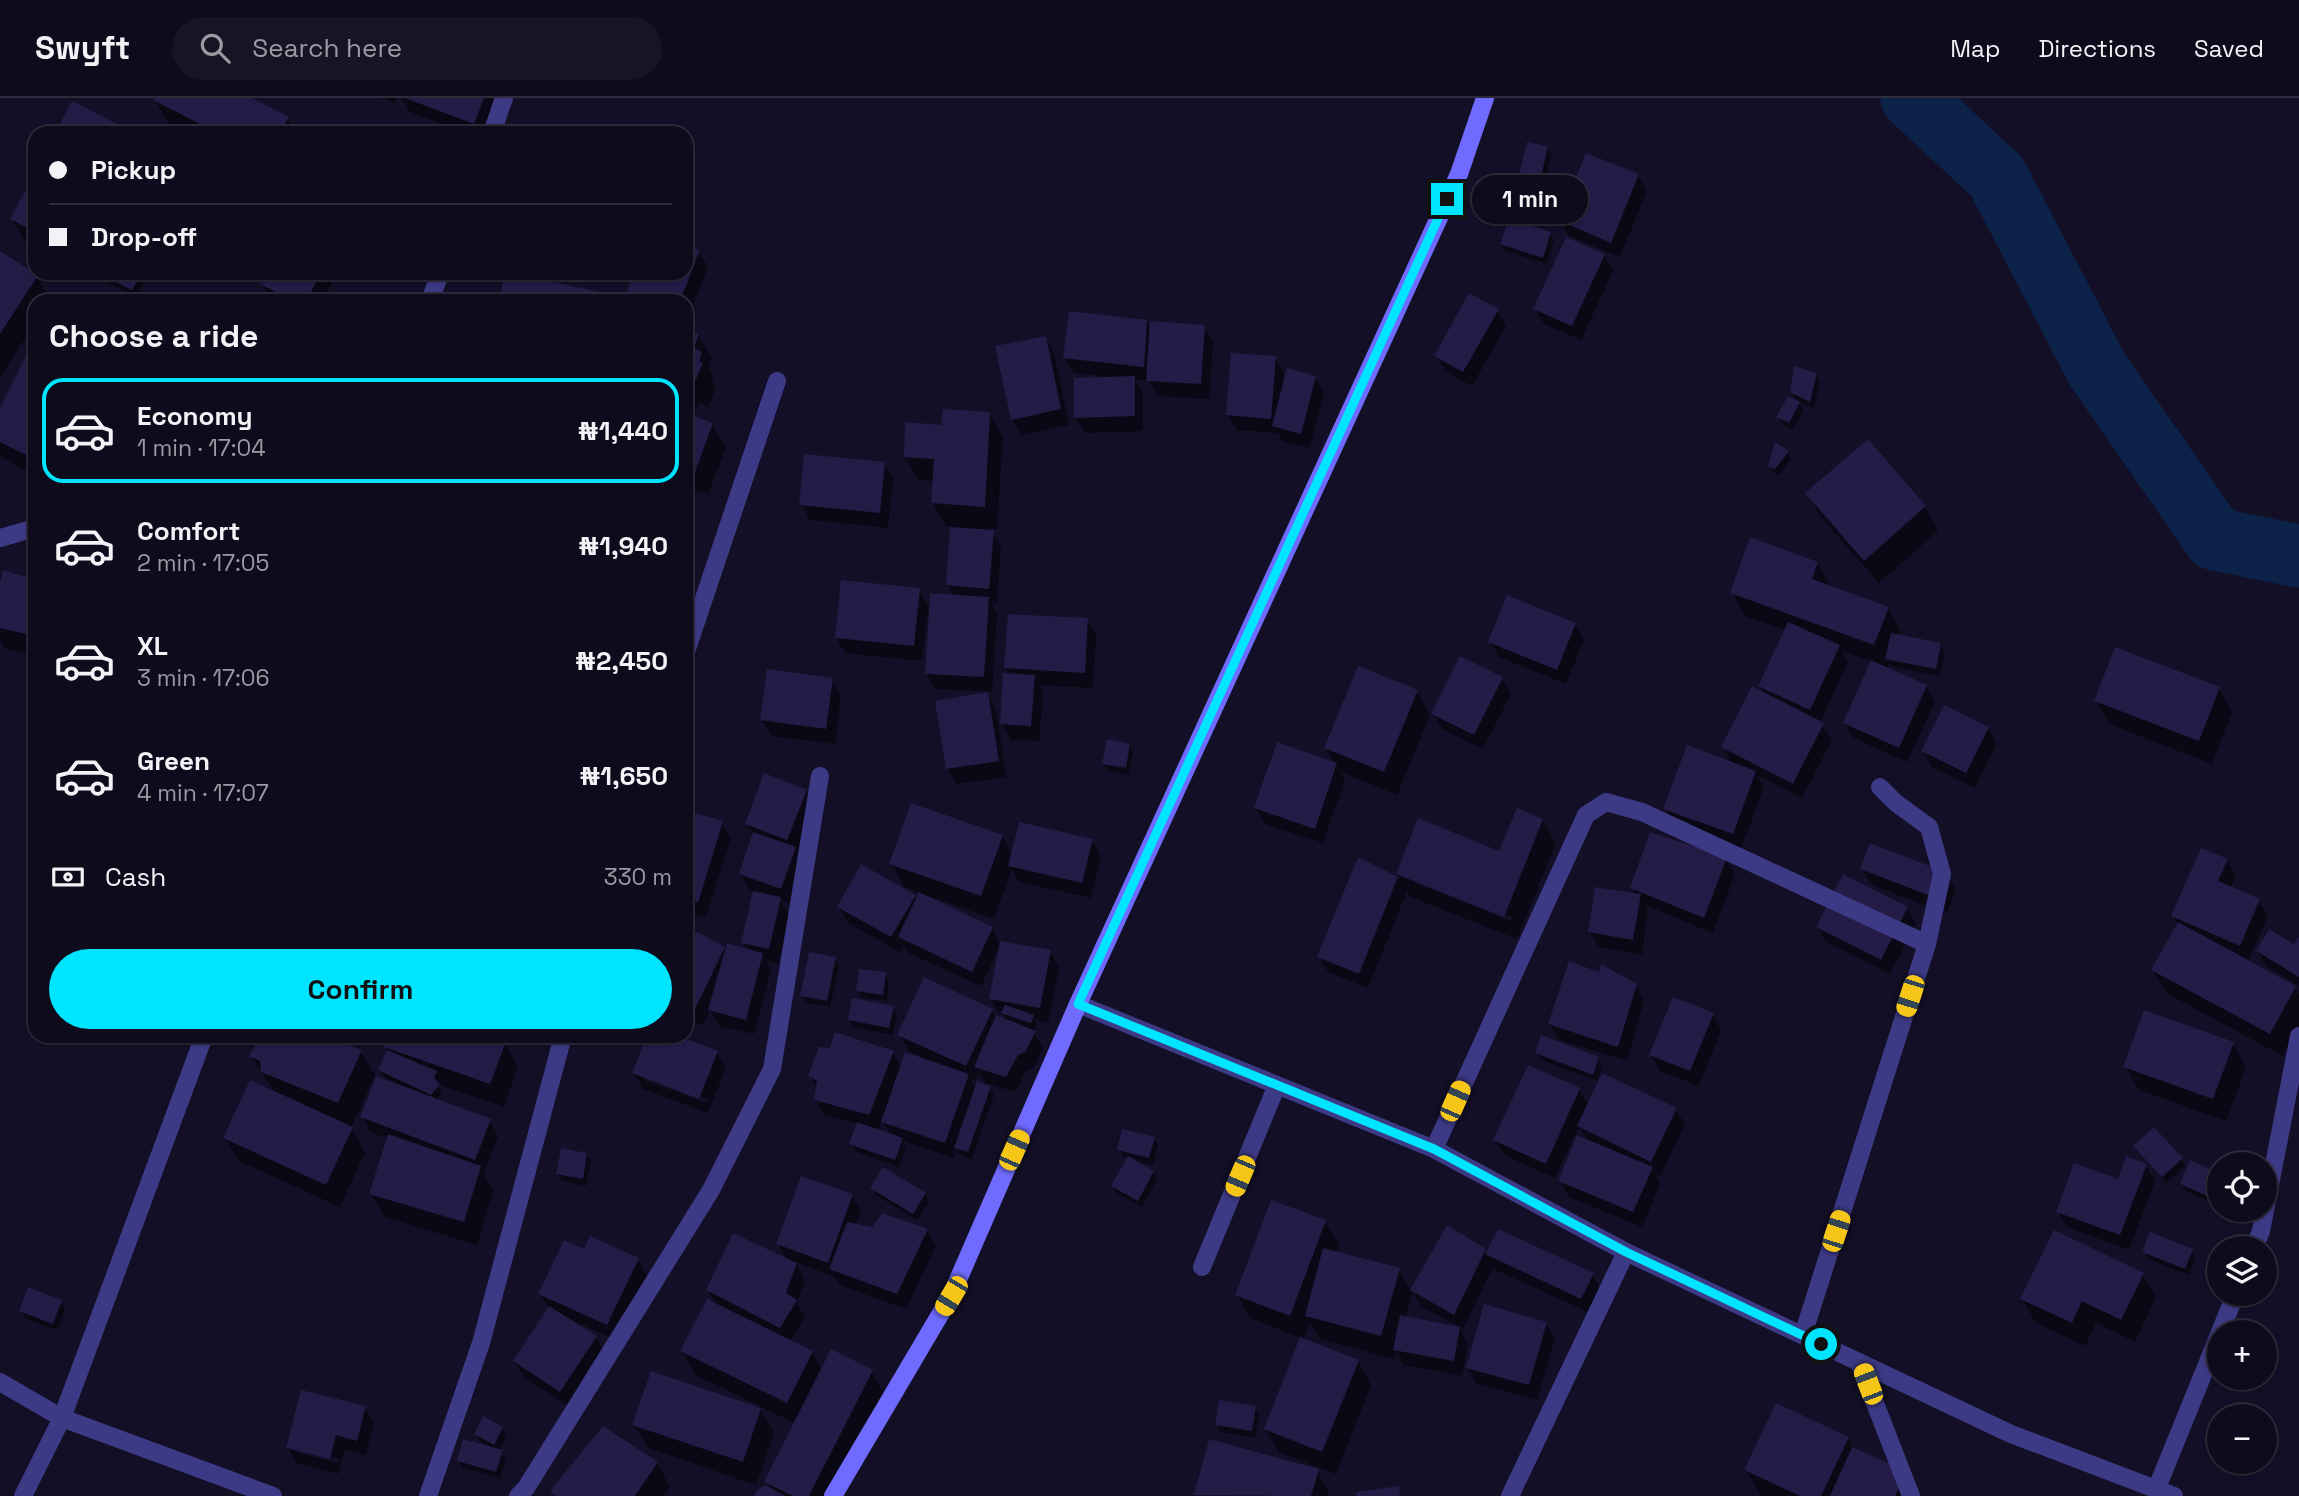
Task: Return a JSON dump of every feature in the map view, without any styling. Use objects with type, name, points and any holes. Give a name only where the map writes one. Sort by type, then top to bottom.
[{"type":"street","points":[[495,126],[505,98]]},
{"type":"street","points":[[833,1496],[951,1296],[1078,1004],[1459,174],[1485,98]]},
{"type":"street","points":[[693,629],[776,381]]},
{"type":"street","points":[[0,538],[28,530]]},
{"type":"street","points":[[518,1496],[526,1488],[711,1190],[772,1069],[820,776]]},
{"type":"street","points":[[1803,1335],[1927,944],[1941,874],[1929,827],[1896,803],[1880,787]]},
{"type":"street","points":[[1434,1149],[1586,815],[1606,802],[1642,811],[1927,944]]},
{"type":"street","points":[[1078,1004],[1434,1149],[1626,1252],[2011,1434],[2174,1496]]},
{"type":"street","points":[[2259,1236],[2299,1036]]},
{"type":"street","points":[[23,1496],[62,1418],[201,1043]]},
{"type":"street","points":[[428,1496],[481,1343],[561,1043]]},
{"type":"street","points":[[1202,1266],[1277,1085]]},
{"type":"street","points":[[1510,1496],[1626,1252]]},
{"type":"street","points":[[1859,1362],[1911,1496]]},
{"type":"street","points":[[2156,1490],[2207,1365]]},
{"type":"street","points":[[0,1382],[62,1418],[273,1496]]},
{"type":"building","points":[[252,98],[289,117],[284,126],[204,126],[153,100]]},
{"type":"building","points":[[405,98],[484,98],[474,124]]},
{"type":"building","points":[[72,101],[121,126],[59,126]]},
{"type":"building","points":[[1527,142],[1548,146],[1539,186],[1517,183]]},
{"type":"building","points":[[1586,153],[1639,174],[1611,243],[1558,220]]},
{"type":"building","points":[[28,185],[28,228],[10,219]]},
{"type":"building","points":[[1509,219],[1551,232],[1543,258],[1500,244]]},
{"type":"building","points":[[1566,237],[1605,254],[1572,326],[1533,309]]},
{"type":"building","points":[[693,248],[700,250],[693,268]]},
{"type":"building","points":[[0,251],[28,269],[28,280],[35,280],[0,334]]},
{"type":"building","points":[[112,280],[138,280],[132,290]]},
{"type":"building","points":[[262,280],[317,280],[310,294],[280,294],[260,284]]},
{"type":"building","points":[[504,280],[540,280],[601,292],[601,294],[500,294]]},
{"type":"building","points":[[631,280],[688,280],[683,294],[626,294]]},
{"type":"building","points":[[1469,293],[1499,309],[1463,372],[1434,356]]},
{"type":"building","points":[[1069,311],[1147,320],[1144,367],[1063,358]]},
{"type":"building","points":[[1150,321],[1205,325],[1201,384],[1146,381]]},
{"type":"building","points":[[693,331],[699,334],[694,348],[702,352],[699,361],[703,363],[694,384]]},
{"type":"building","points":[[1046,336],[1061,409],[1011,420],[995,346]]},
{"type":"building","points":[[28,352],[28,456],[0,442],[0,408]]},
{"type":"building","points":[[1231,353],[1276,356],[1271,419],[1226,415]]},
{"type":"building","points":[[1794,366],[1817,373],[1810,402],[1790,392]]},
{"type":"building","points":[[1287,368],[1316,376],[1301,434],[1272,426]]},
{"type":"building","points":[[1135,376],[1135,416],[1074,418],[1074,378]]},
{"type":"building","points":[[1788,396],[1800,402],[1789,423],[1776,417]]},
{"type":"building","points":[[943,409],[990,412],[985,507],[931,503],[934,459],[904,457],[905,422],[941,425]]},
{"type":"building","points":[[693,416],[713,423],[695,472],[693,471]]},
{"type":"building","points":[[1868,439],[1926,506],[1864,561],[1805,493]]},
{"type":"building","points":[[1775,442],[1789,451],[1775,469],[1768,466]]},
{"type":"building","points":[[804,454],[885,462],[880,513],[799,505]]},
{"type":"building","points":[[950,527],[994,530],[989,589],[946,585]]},
{"type":"building","points":[[1750,537],[1818,562],[1812,579],[1889,607],[1874,645],[1730,593]]},
{"type":"building","points":[[3,570],[28,578],[28,634],[0,628],[0,582]]},
{"type":"building","points":[[841,580],[920,588],[914,646],[835,638]]},
{"type":"building","points":[[930,593],[989,597],[984,677],[925,674]]},
{"type":"building","points":[[1507,595],[1576,623],[1557,670],[1488,642]]},
{"type":"building","points":[[1008,614],[1088,618],[1085,673],[1004,668]]},
{"type":"building","points":[[1788,622],[1840,645],[1810,710],[1758,686]]},
{"type":"building","points":[[1891,633],[1941,643],[1936,669],[1885,659]]},
{"type":"building","points":[[2115,647],[2220,687],[2199,741],[2094,701]]},
{"type":"building","points":[[1460,656],[1503,677],[1474,735],[1431,714]]},
{"type":"building","points":[[1871,660],[1927,685],[1899,748],[1843,723]]},
{"type":"building","points":[[1358,666],[1418,690],[1384,772],[1324,748]]},
{"type":"building","points":[[767,669],[833,678],[826,729],[760,720]]},
{"type":"building","points":[[1003,673],[1035,675],[1031,726],[1000,724]]},
{"type":"building","points":[[1752,686],[1824,723],[1793,784],[1721,747]]},
{"type":"building","points":[[988,692],[999,761],[946,769],[935,701]]},
{"type":"building","points":[[1944,705],[1989,727],[1966,773],[1921,751]]},
{"type":"building","points":[[1107,739],[1130,744],[1126,768],[1102,764]]},
{"type":"building","points":[[1277,742],[1337,763],[1315,829],[1254,808]]},
{"type":"building","points":[[1687,745],[1756,771],[1733,834],[1663,809]]},
{"type":"building","points":[[764,773],[807,790],[787,840],[745,824]]},
{"type":"building","points":[[911,803],[1003,835],[981,896],[889,864]]},
{"type":"building","points":[[1517,808],[1543,819],[1504,917],[1396,874],[1418,818],[1499,851]]},
{"type":"building","points":[[693,812],[723,821],[698,903],[693,901]]},
{"type":"building","points":[[1019,822],[1093,839],[1082,883],[1008,866]]},
{"type":"building","points":[[753,832],[796,847],[781,889],[739,874]]},
{"type":"building","points":[[1650,832],[1727,857],[1704,918],[1630,888]]},
{"type":"building","points":[[1870,843],[1948,873],[1938,899],[1860,869]]},
{"type":"building","points":[[2201,848],[2228,859],[2218,881],[2260,899],[2240,946],[2171,916]]},
{"type":"building","points":[[1358,857],[1398,877],[1359,974],[1317,957]]},
{"type":"building","points":[[861,864],[916,895],[891,937],[837,907]]},
{"type":"building","points":[[1843,874],[1908,907],[1881,960],[1816,927]]},
{"type":"building","points":[[1595,887],[1641,894],[1633,940],[1588,932]]},
{"type":"building","points":[[753,891],[781,897],[769,949],[741,943]]},
{"type":"building","points":[[919,892],[993,927],[972,972],[898,937]]},
{"type":"building","points":[[2178,922],[2296,986],[2270,1034],[2151,970]]},
{"type":"building","points":[[2269,929],[2294,944],[2299,936],[2299,977],[2256,951]]},
{"type":"building","points":[[693,930],[725,947],[693,1010]]},
{"type":"building","points":[[1000,941],[1051,950],[1040,1008],[989,999]]},
{"type":"building","points":[[727,943],[763,953],[746,1020],[708,1010]]},
{"type":"building","points":[[809,952],[836,957],[827,1001],[800,996]]},
{"type":"building","points":[[1569,961],[1599,972],[1601,964],[1637,984],[1618,1047],[1548,1024]]},
{"type":"building","points":[[859,969],[886,972],[883,995],[856,991]]},
{"type":"building","points":[[924,977],[993,1009],[966,1066],[897,1035]]},
{"type":"building","points":[[1673,997],[1714,1013],[1690,1071],[1649,1055]]},
{"type":"building","points":[[852,998],[894,1006],[889,1028],[848,1020]]},
{"type":"building","points":[[1005,1005],[1034,1015],[1031,1023],[1001,1013]]},
{"type":"building","points":[[2144,1010],[2234,1042],[2213,1099],[2123,1067]]},
{"type":"building","points":[[996,1015],[1036,1031],[1025,1052],[1018,1055],[1006,1077],[974,1067]]},
{"type":"building","points":[[835,1032],[894,1051],[869,1115],[814,1100],[817,1081],[808,1076],[819,1047],[830,1048]]},
{"type":"building","points":[[1541,1035],[1599,1057],[1593,1075],[1535,1053]]},
{"type":"building","points":[[693,1041],[718,1051],[699,1099],[632,1073],[644,1043]]},
{"type":"building","points":[[256,1043],[344,1043],[362,1050],[338,1103],[261,1072],[260,1061],[249,1056]]},
{"type":"building","points":[[385,1043],[506,1043],[490,1084],[384,1047]]},
{"type":"building","points":[[387,1050],[437,1071],[434,1078],[440,1084],[431,1095],[378,1070]]},
{"type":"building","points":[[905,1052],[969,1074],[945,1143],[881,1122]]},
{"type":"building","points":[[1528,1065],[1580,1088],[1546,1164],[1493,1140]]},
{"type":"building","points":[[1602,1073],[1677,1108],[1651,1162],[1577,1126]]},
{"type":"building","points":[[376,1076],[491,1119],[475,1160],[360,1117]]},
{"type":"building","points":[[250,1080],[353,1127],[326,1185],[223,1138]]},
{"type":"building","points":[[977,1081],[991,1086],[968,1152],[954,1148]]},
{"type":"building","points":[[857,1122],[903,1138],[895,1160],[849,1144]]},
{"type":"building","points":[[2154,1127],[2183,1158],[2162,1177],[2133,1146]]},
{"type":"building","points":[[1122,1129],[1155,1137],[1149,1158],[1117,1150]]},
{"type":"building","points":[[388,1134],[481,1166],[464,1222],[369,1194]]},
{"type":"building","points":[[1577,1135],[1653,1167],[1633,1212],[1558,1181]]},
{"type":"building","points":[[561,1148],[587,1153],[583,1179],[556,1174]]},
{"type":"building","points":[[1128,1156],[1154,1171],[1138,1201],[1111,1186]]},
{"type":"building","points":[[2126,1156],[2147,1164],[2120,1235],[2056,1212],[2074,1163],[2118,1179]]},
{"type":"building","points":[[2190,1160],[2207,1168],[2207,1196],[2180,1184]]},
{"type":"building","points":[[883,1167],[926,1193],[913,1214],[870,1188]]},
{"type":"building","points":[[801,1176],[853,1194],[828,1263],[776,1244]]},
{"type":"building","points":[[1271,1200],[1326,1220],[1290,1316],[1235,1295]]},
{"type":"building","points":[[882,1213],[928,1229],[897,1294],[829,1269],[847,1222],[872,1227]]},
{"type":"building","points":[[1447,1225],[1486,1249],[1454,1315],[1410,1290]]},
{"type":"building","points":[[1498,1229],[1594,1273],[1581,1299],[1485,1254]]},
{"type":"building","points":[[2054,1230],[2144,1273],[2121,1320],[2082,1301],[2072,1323],[2020,1299]]},
{"type":"building","points":[[2150,1232],[2193,1249],[2185,1269],[2142,1252]]},
{"type":"building","points":[[733,1233],[797,1263],[786,1293],[797,1300],[780,1328],[706,1290]]},
{"type":"building","points":[[590,1236],[639,1258],[607,1325],[538,1294],[564,1240],[584,1249]]},
{"type":"building","points":[[1323,1248],[1400,1268],[1381,1336],[1305,1316]]},
{"type":"building","points":[[28,1287],[62,1300],[53,1324],[19,1311]]},
{"type":"building","points":[[707,1299],[813,1351],[787,1403],[680,1351]]},
{"type":"building","points":[[1484,1304],[1547,1322],[1529,1385],[1466,1368]]},
{"type":"building","points":[[549,1306],[597,1336],[560,1392],[513,1361]]},
{"type":"building","points":[[1400,1315],[1460,1327],[1454,1361],[1393,1350]]},
{"type":"building","points":[[1300,1337],[1359,1360],[1322,1452],[1264,1429]]},
{"type":"building","points":[[831,1349],[873,1370],[809,1496],[793,1496],[764,1482]]},
{"type":"building","points":[[651,1371],[761,1408],[743,1462],[632,1425]]},
{"type":"building","points":[[301,1390],[366,1406],[357,1441],[336,1435],[330,1459],[286,1448]]},
{"type":"building","points":[[1219,1400],[1256,1406],[1252,1431],[1215,1425]]},
{"type":"building","points":[[1776,1403],[1849,1437],[1821,1496],[1800,1496],[1744,1470]]},
{"type":"building","points":[[483,1416],[503,1427],[494,1445],[474,1434]]},
{"type":"building","points":[[603,1426],[658,1462],[635,1496],[556,1496],[550,1491]]},
{"type":"building","points":[[463,1439],[503,1450],[496,1472],[457,1461]]},
{"type":"building","points":[[1209,1439],[1319,1469],[1311,1496],[1194,1495]]},
{"type":"building","points":[[1852,1447],[1907,1471],[1895,1496],[1830,1496]]},
{"type":"building","points":[[766,1485],[785,1496],[754,1496],[757,1490]]},
{"type":"building","points":[[1399,1486],[1400,1496],[1357,1496],[1356,1492]]},
{"type":"waterway","points":[[1912,98],[1997,177],[2097,369],[2215,539],[2299,556]]},
{"type":"route","points":[[1447,199],[1078,1004],[1434,1149],[1626,1252],[1821,1344]]}]
